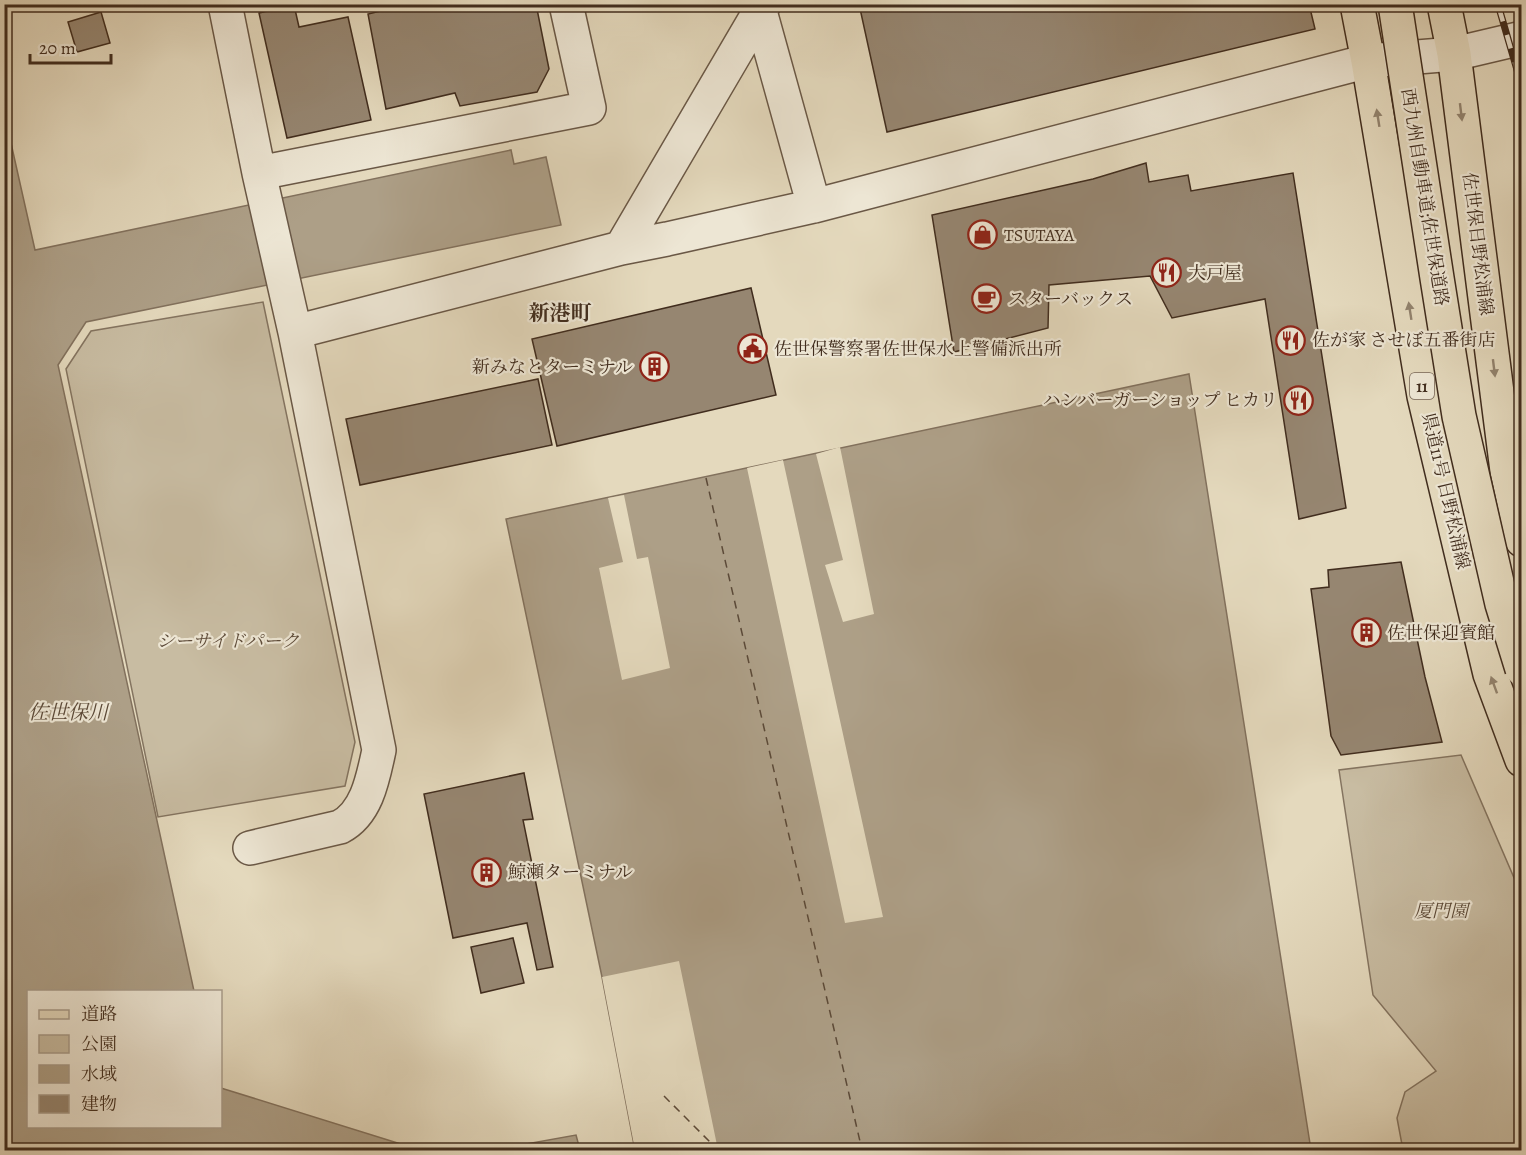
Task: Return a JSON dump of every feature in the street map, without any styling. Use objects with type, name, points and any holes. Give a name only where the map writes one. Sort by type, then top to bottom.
[{"type":"main road","name":"県道11号 日野松浦線","points":[[1357,4],[1424,396],[1490,674],[1521,760]]},
{"type":"main road","name":"西九州自動車道;佐世保道路","points":[[1395,4],[1459,416],[1502,604],[1521,669]]},
{"type":"main road","points":[[1444,4],[1454,54]]},
{"type":"main road","name":"佐世保日野松浦線","points":[[1454,54],[1507,471],[1521,540]]},
{"type":"street","points":[[225,4],[262,186],[287,292],[379,750],[372,783],[359,812],[351,822],[340,827],[250,848]]},
{"type":"street","points":[[262,186],[588,108],[566,4]]},
{"type":"street","points":[[760,7],[814,206]]},
{"type":"street","points":[[621,248],[760,7]]},
{"type":"street","points":[[295,332],[621,248],[814,206],[1368,61],[1454,54],[1521,38]]},
{"type":"green space","name":"シーサイドパーク","points":[[263,302],[355,742],[345,786],[158,817],[66,369],[91,331]]},
{"type":"green space","name":"厦門園","points":[[1461,755],[1521,894],[1521,1150],[1403,1150],[1397,1118],[1405,1092],[1436,1071],[1373,995],[1339,770]]},
{"type":"water","name":"佐世保川","points":[[4,112],[35,250],[511,150],[514,164],[546,157],[561,225],[86,322],[58,365],[194,990],[27,990],[27,1128],[222,1128],[222,1088],[420,1150],[5,1150]]},
{"type":"water","points":[[1189,374],[1311,1150],[635,1150],[602,977],[506,519]]},
{"type":"water","points":[[576,1135],[580,1150],[492,1150]]},
{"type":"pier","points":[[840,447],[874,614],[843,622],[825,565],[843,560],[816,454]]},
{"type":"pier","points":[[783,460],[883,917],[845,923],[747,468]]},
{"type":"pier","points":[[624,495],[637,559],[648,557],[670,668],[622,680],[599,568],[623,562],[608,498]]},
{"type":"pier","points":[[679,961],[718,1150],[635,1150],[602,977]]},
{"type":"building","points":[[410,4],[536,4],[549,69],[537,92],[460,106],[455,93],[386,109],[368,14]]},
{"type":"building","points":[[859,4],[1309,4],[1315,29],[887,132]]},
{"type":"building","points":[[294,5],[299,27],[348,17],[371,120],[287,138],[259,13]]},
{"type":"building","points":[[101,12],[110,43],[77,52],[68,22]]},
{"type":"building","points":[[1146,163],[1149,182],[1188,175],[1191,191],[1293,173],[1346,508],[1299,519],[1265,299],[1172,318],[1150,276],[1049,285],[1048,328],[954,352],[932,215],[1093,179]]},
{"type":"building","name":"新みなとターミナル","points":[[751,288],[776,395],[557,446],[532,339]]},
{"type":"building","points":[[538,379],[552,445],[360,485],[346,419]]},
{"type":"building","name":"佐世保迎賓館","points":[[1401,562],[1425,677],[1442,742],[1341,755],[1331,736],[1311,589],[1329,587],[1328,570]]},
{"type":"building","name":"鯨瀬ターミナル","points":[[524,773],[533,819],[523,820],[553,967],[537,970],[527,923],[453,938],[424,794]]},
{"type":"building","points":[[513,938],[524,983],[481,993],[471,947]]},
{"type":"ferry route","points":[[706,478],[862,1150]]},
{"type":"ferry route","points":[[664,1096],[718,1150]]},
{"type":"railway","points":[[1499,8],[1522,87]]},
{"type":"place","name":"TSUTAYA","points":[[983,235]]},
{"type":"place","name":"大戸屋","points":[[1167,273]]},
{"type":"place","name":"スターバックス","points":[[987,299]]},
{"type":"place","name":"佐が家 させぼ五番街店","points":[[1291,340]]},
{"type":"place","name":"佐世保警察署佐世保水上警備派出所","points":[[753,349]]},
{"type":"place","name":"新みなとターミナル","points":[[654,367]]},
{"type":"place","name":"ハンバーガーショップ ヒカリ","points":[[1299,400]]},
{"type":"place","name":"佐世保迎賓館","points":[[1366,633]]},
{"type":"place","name":"鯨瀬ターミナル","points":[[487,872]]},
{"type":"district","name":"新港町","points":[[560,313]]}]
